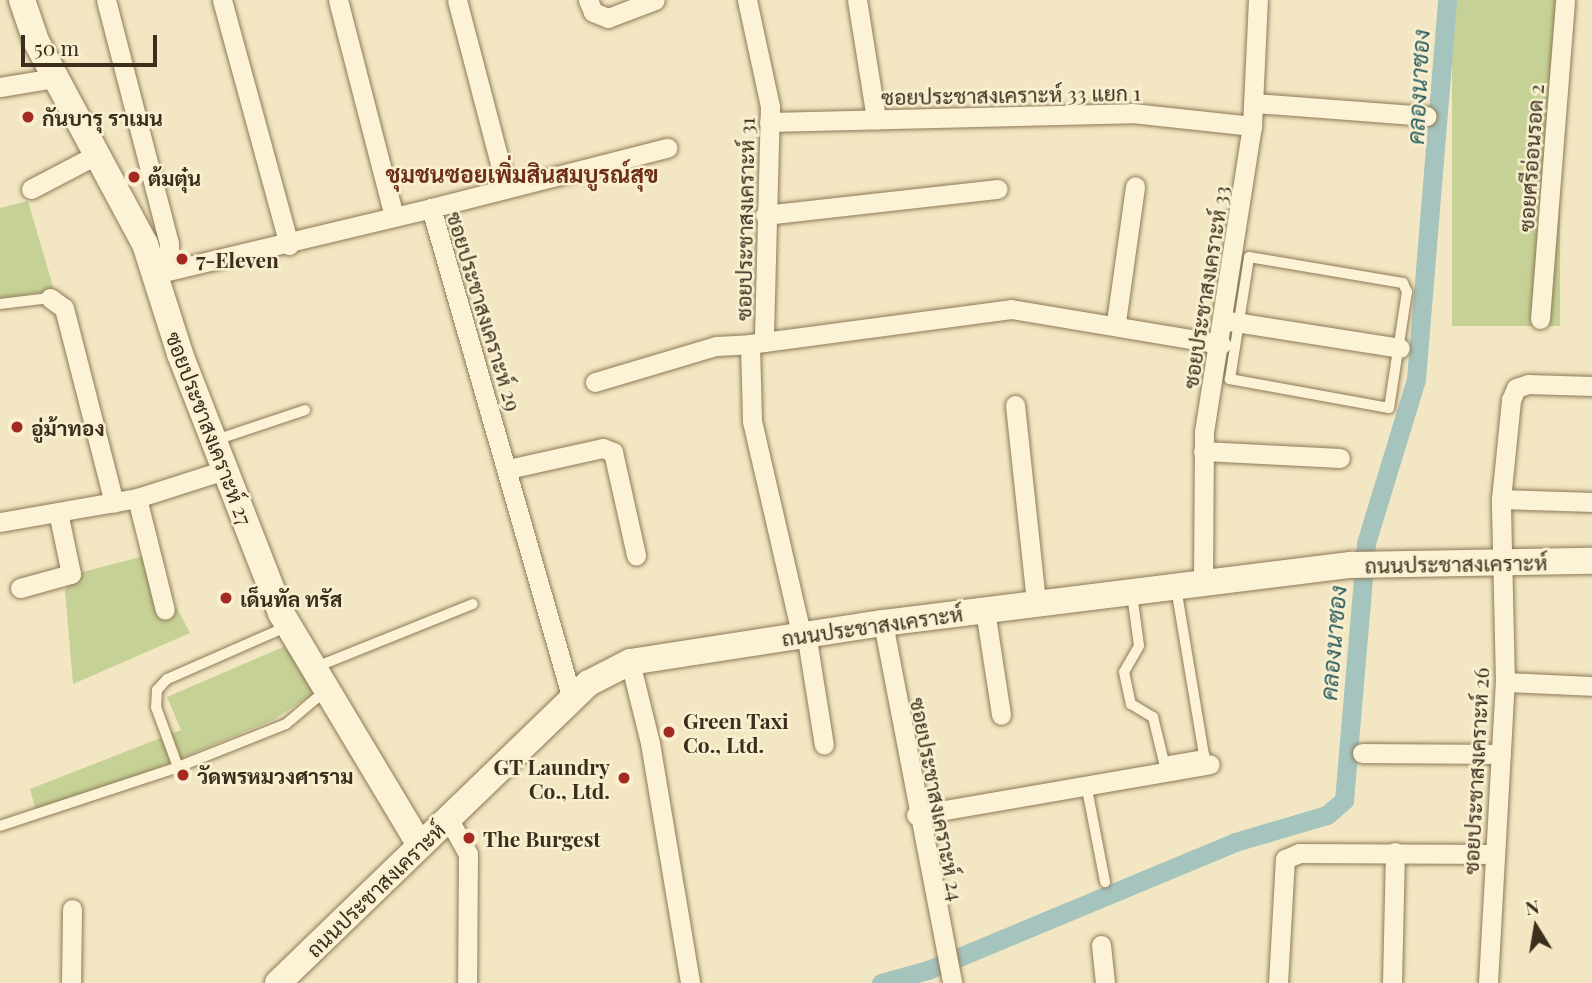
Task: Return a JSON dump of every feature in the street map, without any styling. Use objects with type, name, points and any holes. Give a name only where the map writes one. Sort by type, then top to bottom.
[{"type":"main road","name":"ซอยประชาสงเคราะห์ 27","points":[[23,0],[55,78],[98,154],[155,274],[212,441],[288,626],[420,845]]},
{"type":"main road","name":"ถนนประชาสงเคราะห์","points":[[278,983],[572,699],[602,673],[630,662],[804,633],[1203,581],[1362,565],[1592,561]]},
{"type":"street","points":[[106,0],[169,244],[169,264],[155,274]]},
{"type":"street","points":[[222,0],[289,245]]},
{"type":"street","points":[[338,0],[394,216]]},
{"type":"street","points":[[457,0],[506,187]]},
{"type":"street","points":[[587,0],[593,12],[608,18],[655,0]]},
{"type":"street","name":"ซอยประชาสงเคราะห์ 31","points":[[747,0],[769,87],[757,343],[757,454],[804,633],[824,745]]},
{"type":"street","points":[[857,0],[876,119]]},
{"type":"street","name":"ซอยประชาสงเคราะห์ 33","points":[[1203,581],[1203,451],[1221,344],[1230,321],[1252,126],[1258,0]]},
{"type":"street","name":"ซอยศรีอ่อนรอด 2","points":[[1540,319],[1564,0]]},
{"type":"street","points":[[0,87],[55,78]]},
{"type":"street","points":[[1254,103],[1427,116]]},
{"type":"street","name":"ซอยประชาสงเคราะห์ 33 แยก 1","points":[[769,122],[1132,113],[1252,126]]},
{"type":"street","points":[[431,208],[667,148]]},
{"type":"street","points":[[31,188],[98,154]]},
{"type":"street","points":[[1116,322],[1135,186]]},
{"type":"street","points":[[765,215],[998,189]]},
{"type":"street","name":"ซอยประชาสงเคราะห์ 29","points":[[155,274],[289,245],[431,208],[572,699]]},
{"type":"street","points":[[50,298],[64,308],[114,503]]},
{"type":"street","points":[[595,382],[716,346],[757,343],[1011,309],[1116,322],[1221,344]]},
{"type":"street","points":[[1230,321],[1400,348]]},
{"type":"street","name":"ซอยประชาสงเคราะห์ 26","points":[[1488,983],[1492,854],[1505,682],[1501,499],[1516,388],[1592,386]]},
{"type":"street","points":[[1015,405],[1036,603]]},
{"type":"street","points":[[508,469],[603,448],[613,452],[636,555]]},
{"type":"street","points":[[1203,451],[1340,458]]},
{"type":"street","points":[[0,522],[137,498],[225,470]]},
{"type":"street","points":[[137,498],[165,610]]},
{"type":"street","points":[[1501,499],[1592,502]]},
{"type":"street","points":[[20,588],[71,574],[58,512]]},
{"type":"street","points":[[985,610],[1001,715]]},
{"type":"street","name":"ซอยประชาสงเคราะห์ 24","points":[[883,623],[916,815],[952,983]]},
{"type":"street","points":[[630,662],[650,743],[690,983]]},
{"type":"street","points":[[1505,682],[1592,686]]},
{"type":"street","points":[[1362,753],[1501,754]]},
{"type":"street","points":[[916,815],[1086,783],[1210,764]]},
{"type":"street","points":[[448,818],[468,854],[467,983]]},
{"type":"street","points":[[1392,983],[1395,852]]},
{"type":"street","points":[[1278,983],[1285,859],[1299,853],[1492,854]]},
{"type":"street","points":[[71,983],[72,909]]},
{"type":"street","points":[[1101,945],[1105,983]]},
{"type":"lane","points":[[1256,257],[1403,284],[1400,348],[1389,408],[1230,379],[1230,321],[1246,261],[1256,257]]},
{"type":"lane","points":[[0,304],[50,298]]},
{"type":"lane","points":[[212,441],[305,410]]},
{"type":"lane","points":[[1131,590],[1139,646],[1124,672],[1131,704],[1153,717],[1164,762],[1204,755],[1176,584]]},
{"type":"lane","points":[[0,826],[178,767],[286,724],[319,680],[473,604]]},
{"type":"lane","points":[[178,767],[156,707],[158,690],[167,679],[288,626]]},
{"type":"lane","points":[[1086,783],[1105,883]]},
{"type":"green space","points":[[1452,0],[1560,0],[1560,326],[1452,326]]},
{"type":"green space","points":[[28,201],[54,290],[0,299],[0,208]]},
{"type":"green space","points":[[148,555],[163,613],[177,608],[190,633],[73,684],[65,590],[79,573]]},
{"type":"green space","points":[[288,645],[316,692],[273,720],[109,788],[36,811],[30,789],[181,730],[167,697]]},
{"type":"waterway","name":"คลองนาซอง","points":[[881,983],[928,970],[1235,842],[1327,815],[1344,800],[1366,543],[1416,379],[1447,0]]},
{"type":"place","name":"กันบารุ ราเมน","points":[[28,117]]},
{"type":"place","name":"ต้มตุ๋น","points":[[134,177]]},
{"type":"place","name":"7-Eleven","points":[[182,259]]},
{"type":"place","name":"อู่ม้าทอง","points":[[17,427]]},
{"type":"place","name":"เด็นทัล ทรัส","points":[[226,598]]},
{"type":"place","name":"Green Taxi Co., Ltd.","points":[[669,732]]},
{"type":"place","name":"วัดพรหมวงศาราม","points":[[183,775]]},
{"type":"place","name":"GT Laundry Co., Ltd.","points":[[624,778]]},
{"type":"place","name":"The Burgest","points":[[469,838]]},
{"type":"district","name":"ชุมชนซอยเพิ่มสินสมบูรณ์สุข","points":[[522,174]]}]
